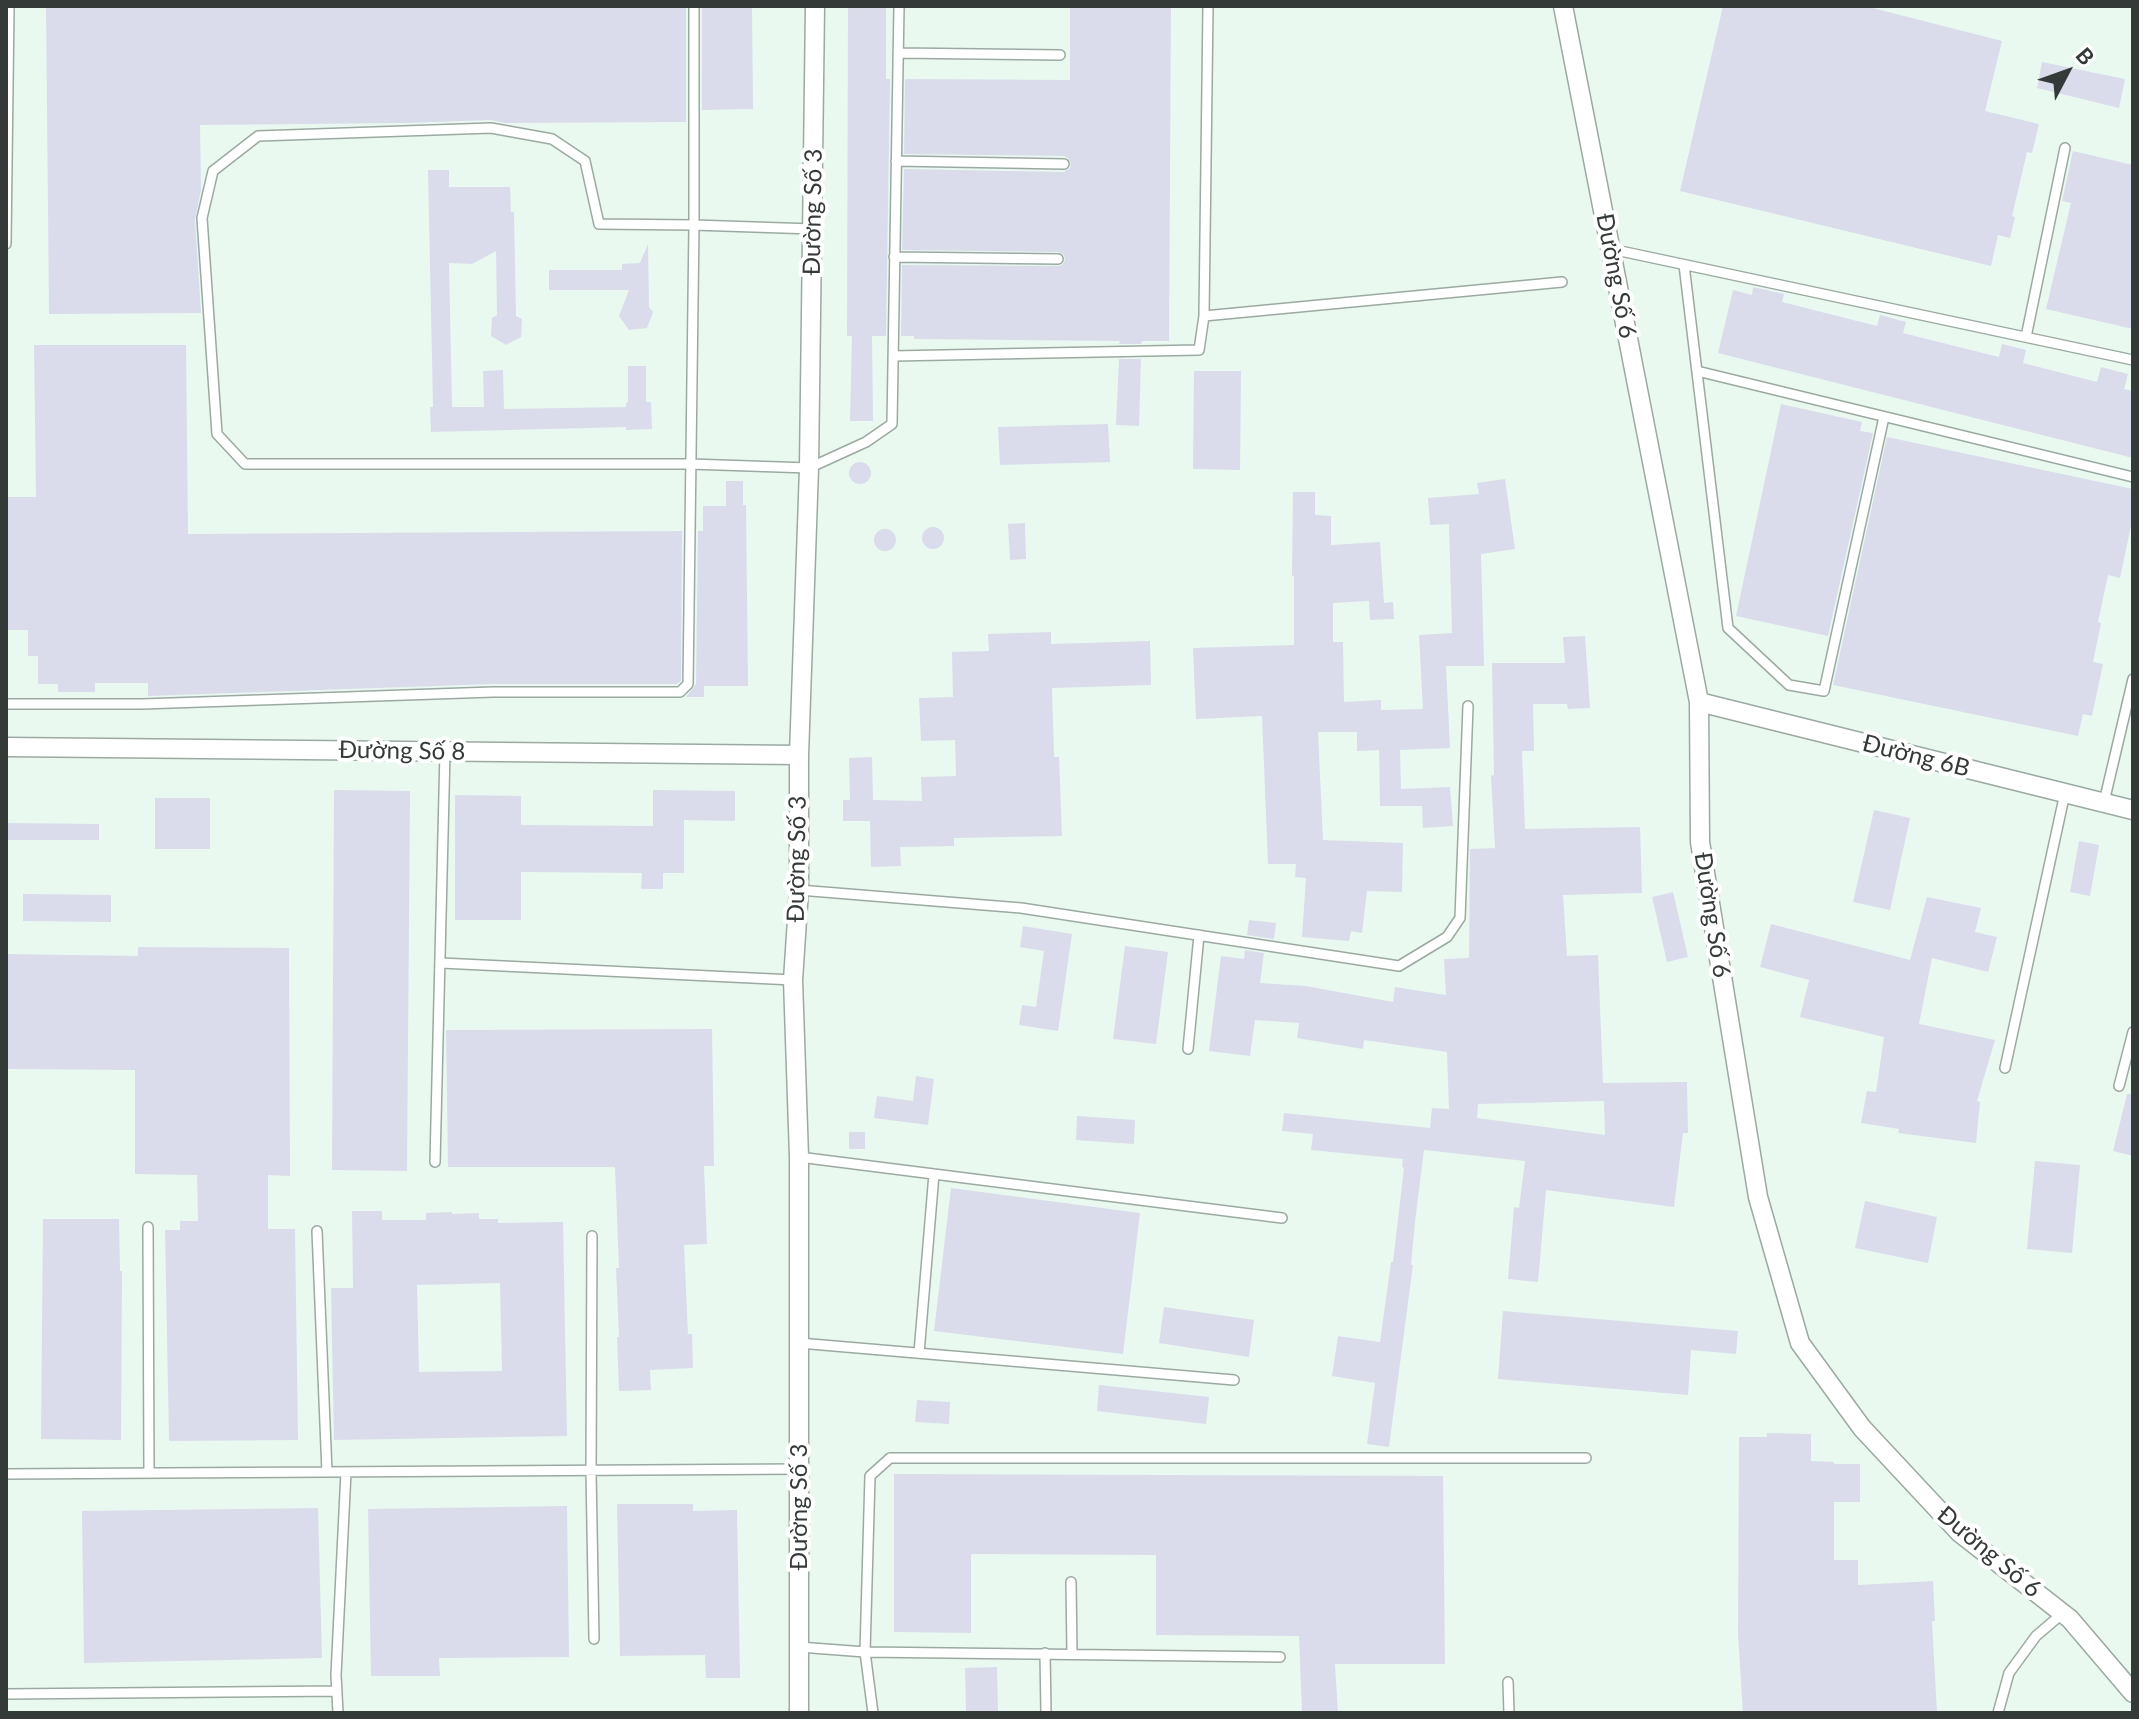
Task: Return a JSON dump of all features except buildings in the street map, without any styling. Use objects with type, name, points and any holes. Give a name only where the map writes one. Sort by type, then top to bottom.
[{"type":"street","name":"Đường Số 3","points":[[799,1713],[799,1157],[793,980],[799,890],[799,755],[809,468],[815,6]]},
{"type":"street","name":"Đường Số 6","points":[[1563,6],[1699,702],[1700,842],[1758,1197],[1800,1343],[1862,1428],[1960,1533],[2070,1619],[2133,1693]]},
{"type":"street","name":"Đường 6B","points":[[1699,702],[2133,810]]},
{"type":"street","name":"Đường Số 8","points":[[6,747],[799,755]]},
{"type":"lane","points":[[6,244],[9,6]]},
{"type":"lane","points":[[6,704],[142,704],[493,692],[680,692],[688,684],[694,6]]},
{"type":"lane","points":[[813,229],[599,224],[585,161],[552,139],[491,128],[258,136],[213,171],[202,218],[217,434],[245,464],[690,464],[809,468],[866,442],[892,424],[899,6]]},
{"type":"lane","points":[[893,356],[1199,350],[1204,316],[1208,6]]},
{"type":"lane","points":[[898,53],[1060,55]]},
{"type":"lane","points":[[2026,337],[2065,148]]},
{"type":"lane","points":[[896,161],[1064,164]]},
{"type":"lane","points":[[1611,249],[2133,360]]},
{"type":"lane","points":[[894,257],[1058,259]]},
{"type":"lane","points":[[1684,265],[1728,628],[1789,685],[1824,691],[1884,417]]},
{"type":"lane","points":[[1204,316],[1562,282]]},
{"type":"lane","points":[[1697,371],[2133,477]]},
{"type":"lane","points":[[2104,802],[2133,679]]},
{"type":"lane","points":[[799,890],[1021,908],[1399,966],[1447,937],[1460,918],[1468,706]]},
{"type":"lane","points":[[435,1162],[445,752]]},
{"type":"lane","points":[[2005,1068],[2065,793]]},
{"type":"lane","points":[[1188,1049],[1199,935]]},
{"type":"lane","points":[[441,963],[793,980]]},
{"type":"lane","points":[[2119,1086],[2133,1032]]},
{"type":"lane","points":[[799,1157],[1282,1218]]},
{"type":"lane","points":[[919,1353],[934,1174]]},
{"type":"lane","points":[[148,1227],[149,1473]]},
{"type":"lane","points":[[317,1231],[327,1472]]},
{"type":"lane","points":[[592,1236],[594,1639]]},
{"type":"lane","points":[[799,1343],[1234,1380]]},
{"type":"lane","points":[[873,1713],[865,1652],[870,1476],[890,1458],[1586,1458]]},
{"type":"lane","points":[[6,1474],[800,1469]]},
{"type":"lane","points":[[338,1713],[336,1675],[346,1472]]},
{"type":"lane","points":[[1071,1582],[1072,1653]]},
{"type":"lane","points":[[1998,1713],[2009,1673],[2036,1636],[2063,1613]]},
{"type":"lane","points":[[799,1647],[865,1652],[1280,1657]]},
{"type":"lane","points":[[1045,1653],[1046,1713]]},
{"type":"lane","points":[[1508,1682],[1509,1713]]},
{"type":"lane","points":[[6,1694],[337,1691]]}]
